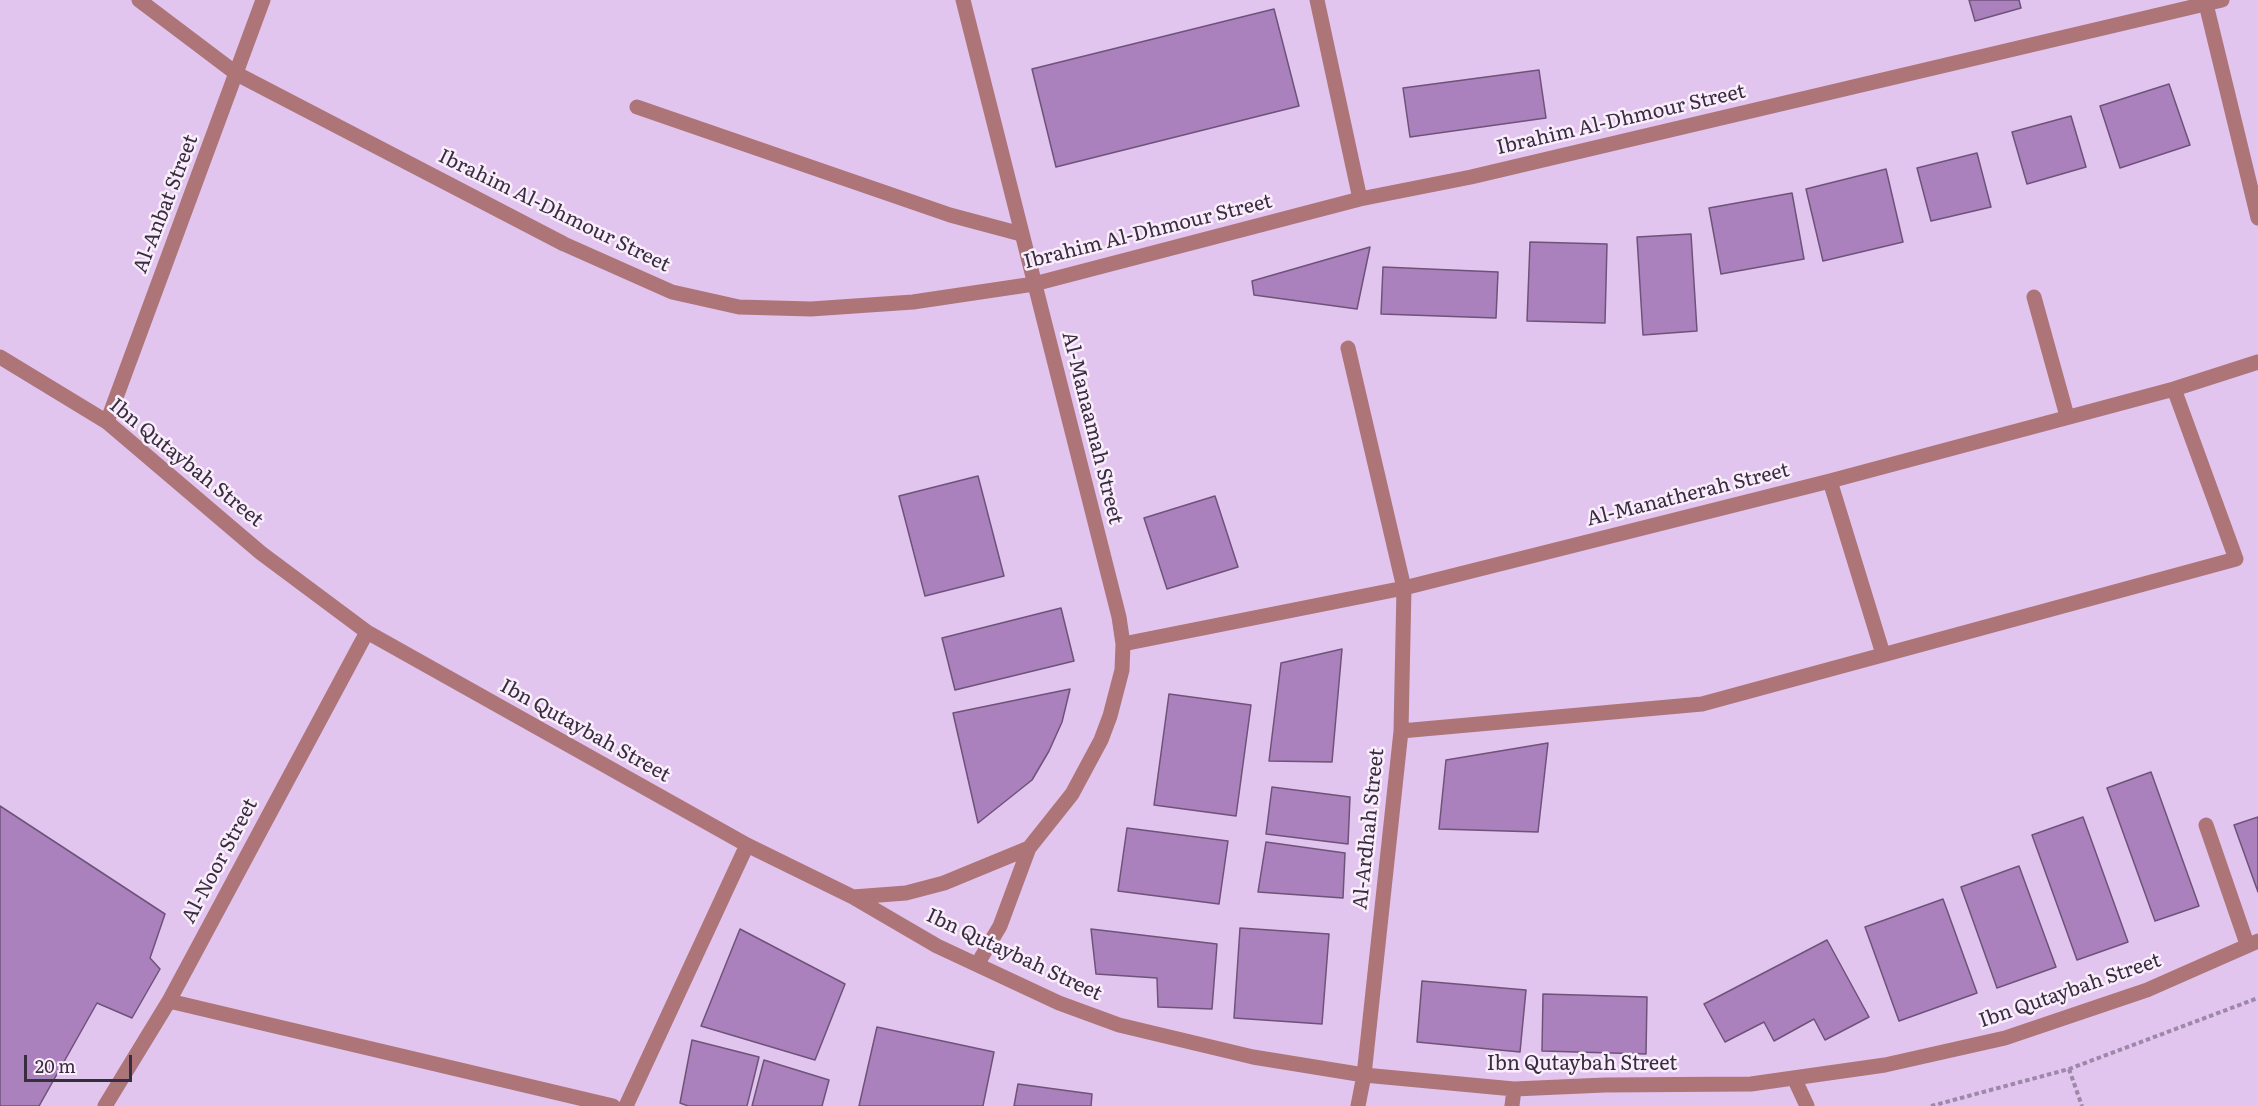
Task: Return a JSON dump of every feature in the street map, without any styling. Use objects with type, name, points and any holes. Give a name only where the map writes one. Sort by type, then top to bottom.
[{"type":"street","name":"Ibrahim Al-Dhmour Street","points":[[139,0],[237,74],[564,244],[672,292],[739,307],[811,309],[913,302],[1034,284],[1360,199],[1471,177],[2205,2],[2222,0]]},
{"type":"street","name":"Al-Anbat Street","points":[[107,422],[263,0]]},
{"type":"street","name":"Al-Manaamah Street","points":[[963,0],[1119,617],[1123,644],[1118,688],[1101,740],[1072,794],[1029,848],[1000,926],[978,963]]},
{"type":"street","points":[[1317,0],[1360,199]]},
{"type":"street","points":[[2205,2],[2258,218]]},
{"type":"street","points":[[637,107],[950,215],[1021,234]]},
{"type":"street","points":[[2034,297],[2067,416]]},
{"type":"street","name":"Al-Ardhah Street","points":[[1348,348],[1404,588],[1401,731],[1364,1075],[1358,1106]]},
{"type":"street","name":"Ibn Qutaybah Street","points":[[0,357],[107,422],[261,553],[367,632],[747,845],[853,897],[937,945],[1059,1003],[1119,1025],[1253,1057],[1364,1075],[1514,1089],[1605,1085],[1751,1084],[1795,1080],[1886,1065],[2005,1038],[2147,990],[2253,943]]},
{"type":"street","name":"Al-Manatherah Street","points":[[1123,644],[1404,588],[1830,481],[2174,389],[2258,362]]},
{"type":"street","points":[[1401,731],[1702,704],[2236,559],[2174,389]]},
{"type":"street","points":[[1830,481],[1883,654]]},
{"type":"street","name":"Al-Noor Street","points":[[105,1106],[169,1002],[367,632]]},
{"type":"street","points":[[2206,825],[2253,943]]},
{"type":"street","points":[[626,1106],[747,845]]},
{"type":"street","name":"Al-Manaamah Street","points":[[853,897],[906,893],[944,883],[1029,848]]},
{"type":"street","points":[[169,1002],[614,1106]]},
{"type":"street","points":[[1795,1080],[1807,1106]]},
{"type":"street","points":[[1512,1106],[1514,1089]]},
{"type":"path","points":[[1930,1106],[2069,1069],[2258,998]]},
{"type":"path","points":[[2069,1069],[2082,1106]]},
{"type":"building","points":[[1969,0],[2019,0],[2021,8],[1975,21]]},
{"type":"building","points":[[1274,9],[1299,106],[1056,167],[1032,69]]},
{"type":"building","points":[[1539,70],[1546,118],[1410,137],[1403,88]]},
{"type":"building","points":[[2169,84],[2190,145],[2120,168],[2100,106]]},
{"type":"building","points":[[2071,116],[2086,167],[2027,184],[2012,132]]},
{"type":"building","points":[[1977,153],[1991,207],[1931,221],[1917,168]]},
{"type":"building","points":[[1886,169],[1903,242],[1823,261],[1806,189]]},
{"type":"building","points":[[1792,193],[1804,259],[1721,274],[1709,208]]},
{"type":"building","points":[[1691,234],[1697,331],[1643,335],[1637,237]]},
{"type":"building","points":[[1530,242],[1607,244],[1605,323],[1527,321]]},
{"type":"building","points":[[1370,247],[1357,309],[1254,295],[1252,281]]},
{"type":"building","points":[[1383,267],[1498,272],[1496,318],[1381,314]]},
{"type":"building","points":[[978,476],[1004,576],[925,596],[899,496]]},
{"type":"building","points":[[1215,496],[1238,567],[1167,589],[1144,518]]},
{"type":"building","points":[[1061,608],[1074,661],[955,690],[942,638]]},
{"type":"building","points":[[1342,649],[1332,762],[1269,761],[1281,663]]},
{"type":"building","points":[[1070,689],[1062,722],[1032,780],[978,823],[953,713]]},
{"type":"building","points":[[1169,694],[1251,705],[1236,816],[1154,805]]},
{"type":"building","points":[[1548,743],[1538,832],[1439,829],[1446,760]]},
{"type":"building","points":[[2151,772],[2199,906],[2155,921],[2107,788]]},
{"type":"building","points":[[1272,787],[1350,797],[1348,844],[1266,834]]},
{"type":"building","points":[[0,806],[165,914],[150,958],[160,969],[132,1018],[97,1003],[39,1106],[0,1106]]},
{"type":"building","points":[[2083,817],[2128,942],[2077,960],[2032,835]]},
{"type":"building","points":[[2258,817],[2258,892],[2234,825]]},
{"type":"building","points":[[1127,828],[1228,841],[1219,904],[1118,891]]},
{"type":"building","points":[[1266,842],[1345,853],[1343,898],[1258,892]]},
{"type":"building","points":[[2019,866],[2056,967],[1997,988],[1961,887]]},
{"type":"building","points":[[1943,899],[1977,993],[1899,1021],[1865,927]]},
{"type":"building","points":[[1240,928],[1329,934],[1322,1024],[1234,1018]]},
{"type":"building","points":[[740,929],[845,984],[815,1060],[701,1026]]},
{"type":"building","points":[[1091,929],[1217,944],[1212,1009],[1158,1007],[1157,978],[1096,974]]},
{"type":"building","points":[[1827,940],[1869,1017],[1825,1040],[1814,1019],[1774,1041],[1764,1022],[1725,1042],[1704,1004]]},
{"type":"building","points":[[1422,981],[1526,990],[1520,1052],[1417,1042]]},
{"type":"building","points":[[1543,994],[1647,997],[1646,1054],[1542,1051]]},
{"type":"building","points":[[877,1027],[994,1052],[983,1106],[859,1106]]},
{"type":"building","points":[[692,1040],[759,1057],[747,1106],[688,1106],[680,1103]]},
{"type":"building","points":[[764,1060],[829,1080],[822,1106],[752,1106]]},
{"type":"building","points":[[1018,1084],[1092,1094],[1091,1106],[1014,1106]]}]
